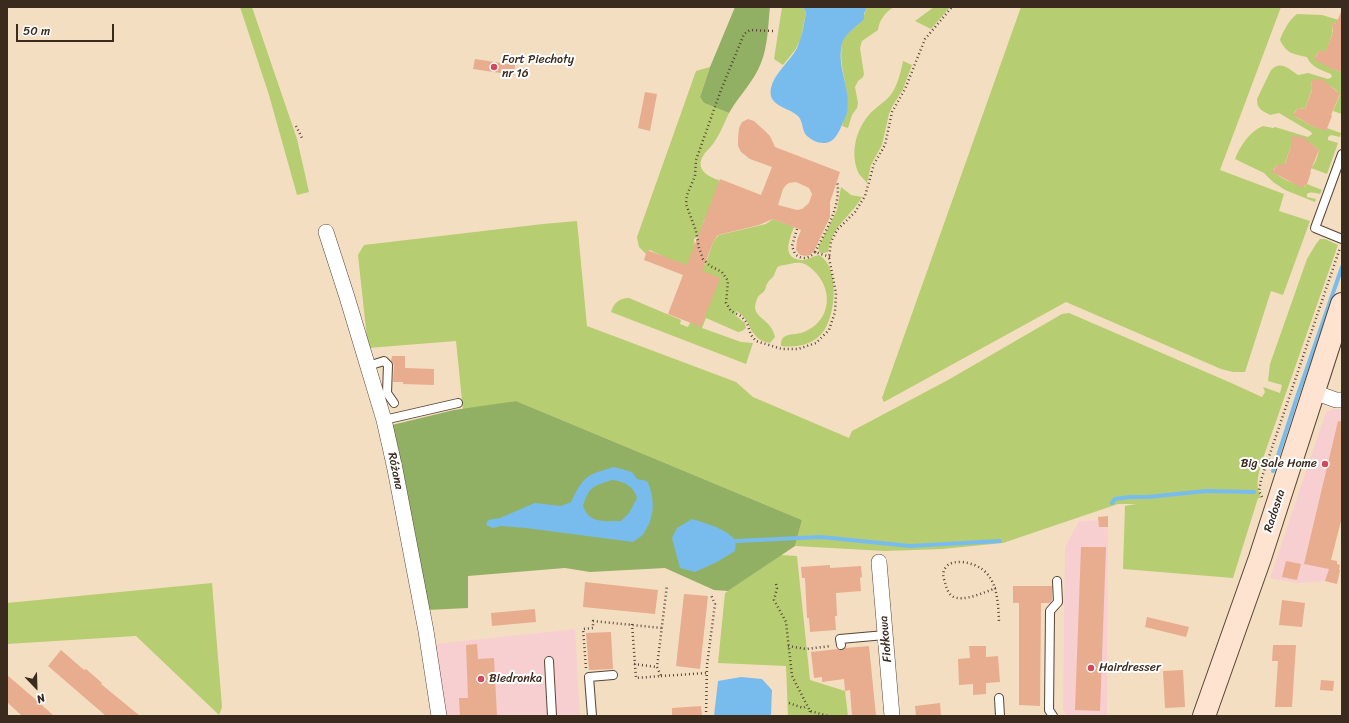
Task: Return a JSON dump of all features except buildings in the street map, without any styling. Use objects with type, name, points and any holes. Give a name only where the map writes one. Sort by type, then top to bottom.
[{"type":"street","name":"Różana","points":[[326,232],[384,420],[396,469],[426,631],[439,716]]},
{"type":"street","name":"Radosna","points":[[1204,716],[1260,558],[1342,304]]},
{"type":"street","points":[[1314,392],[1336,400],[1342,400]]},
{"type":"street","name":"Fiołkowa","points":[[879,562],[892,716]]},
{"type":"lane","points":[[1342,154],[1315,228],[1342,240]]},
{"type":"lane","points":[[368,366],[384,361],[388,365],[387,392],[394,403]]},
{"type":"lane","points":[[384,420],[458,403]]},
{"type":"lane","points":[[1053,716],[1049,710],[1050,611],[1058,602],[1057,581]]},
{"type":"lane","points":[[841,645],[840,639],[885,634]]},
{"type":"lane","points":[[549,661],[552,716]]},
{"type":"lane","points":[[592,716],[589,677],[612,675]]},
{"type":"lane","points":[[999,698],[1000,716]]},
{"type":"path","points":[[773,31],[750,30],[744,34],[721,90],[696,160],[695,176],[687,195],[686,204],[696,231],[702,259],[710,266],[722,272],[728,281],[726,303],[731,312],[741,316],[747,323],[750,335],[756,341],[782,349],[798,349],[816,343],[828,330],[835,312],[836,293],[830,257],[831,242],[837,230],[855,212],[865,196],[874,164],[885,145],[892,112],[905,89],[925,39],[952,7]]},
{"type":"path","points":[[296,126],[303,140]]},
{"type":"path","points":[[797,229],[792,246],[795,254],[803,258],[808,258],[815,252],[836,206],[838,195],[837,181]]},
{"type":"path","points":[[1264,500],[1260,492],[1261,480],[1342,240]]},
{"type":"path","points":[[815,252],[830,257]]},
{"type":"path","points":[[996,588],[972,597],[953,597],[945,585],[943,574],[947,565],[954,562],[976,565],[982,568],[988,574],[996,588],[998,595],[999,623]]},
{"type":"path","points":[[776,584],[776,594],[774,600],[786,622],[792,676],[810,711],[810,716]]},
{"type":"path","points":[[661,676],[658,667],[667,585]]},
{"type":"path","points":[[706,716],[707,665],[715,604],[711,595]]},
{"type":"path","points":[[586,671],[583,629],[593,628],[593,621],[662,628]]},
{"type":"path","points":[[632,624],[636,678],[707,673]]},
{"type":"path","points":[[788,646],[806,649]]},
{"type":"path","points":[[634,664],[658,667]]},
{"type":"path","points":[[790,703],[803,708],[807,706]]},
{"type":"path","points":[[810,711],[828,716]]},
{"type":"shaded area","name":"Big Sale Home","points":[[1333,409],[1342,409],[1342,517],[1331,560],[1337,561],[1337,564],[1340,565],[1337,584],[1325,581],[1297,583],[1270,578],[1326,412]]},
{"type":"shaded area","points":[[1108,520],[1107,716],[1067,716],[1063,710],[1065,547],[1079,521]]},
{"type":"shaded area","points":[[575,629],[580,716],[445,716],[435,644]]},
{"type":"green space","points":[[240,7],[252,7],[297,139],[309,192],[297,195],[269,95]]},
{"type":"green space","points":[[735,7],[770,7],[766,43],[761,63],[755,76],[729,113],[704,103],[700,97],[710,67]]},
{"type":"green space","points":[[782,7],[803,7],[806,12],[801,39],[795,50],[783,65],[774,59]]},
{"type":"green space","points":[[867,7],[894,7],[883,17],[878,30],[862,41],[860,48],[864,74],[855,87],[858,103],[848,128],[842,126],[847,111],[847,94],[841,53],[842,44],[847,35],[863,18]]},
{"type":"green space","points":[[934,7],[950,7],[931,29],[915,21]]},
{"type":"green space","points":[[1021,7],[1281,7],[1220,170],[1284,194],[1279,211],[1310,221],[1283,295],[1271,291],[1245,372],[1233,372],[1221,369],[1066,302],[884,402],[882,398]]},
{"type":"green space","points":[[1297,14],[1322,15],[1342,21],[1342,26],[1333,24],[1333,32],[1326,52],[1319,51],[1315,57],[1332,69],[1342,72],[1342,114],[1333,111],[1340,95],[1338,92],[1328,85],[1314,80],[1311,81],[1312,89],[1305,109],[1298,108],[1294,113],[1296,117],[1312,126],[1326,130],[1327,128],[1341,133],[1340,137],[1331,135],[1328,137],[1328,140],[1338,143],[1327,174],[1311,168],[1315,162],[1319,150],[1310,143],[1292,136],[1291,146],[1284,166],[1277,165],[1273,170],[1278,176],[1304,187],[1307,184],[1322,190],[1320,194],[1312,192],[1307,194],[1307,197],[1316,199],[1315,202],[1285,190],[1273,182],[1264,173],[1235,159],[1250,135],[1258,128],[1263,126],[1275,127],[1308,137],[1312,134],[1279,113],[1270,115],[1260,109],[1257,103],[1257,99],[1271,70],[1275,67],[1285,66],[1298,75],[1308,73],[1328,79],[1332,77],[1331,74],[1314,66],[1307,57],[1288,51],[1280,40],[1291,19]]},
{"type":"green space","points":[[903,61],[912,65],[903,89],[889,114],[882,145],[871,165],[867,183],[859,174],[856,167],[854,152],[857,136],[868,116],[892,93],[898,82]]},
{"type":"green space","points":[[710,67],[700,97],[704,103],[729,113],[718,136],[704,154],[701,161],[704,172],[707,175],[719,180],[717,195],[712,200],[710,212],[704,220],[700,235],[694,239],[696,250],[700,259],[705,265],[714,240],[719,235],[766,224],[773,219],[794,227],[788,246],[790,255],[794,258],[802,260],[819,255],[826,261],[833,280],[833,303],[827,324],[819,336],[804,345],[781,346],[784,337],[798,334],[815,326],[825,311],[827,303],[824,285],[820,277],[805,264],[793,263],[779,266],[773,277],[767,283],[765,290],[758,297],[755,304],[755,310],[773,330],[775,337],[770,343],[762,341],[757,337],[744,317],[736,311],[735,315],[745,323],[746,328],[738,332],[706,318],[702,328],[741,342],[753,343],[746,364],[611,312],[617,302],[622,299],[629,298],[681,320],[680,324],[688,327],[698,315],[690,273],[650,250],[647,251],[646,254],[639,247],[637,237],[696,71]]},
{"type":"green space","points":[[841,187],[851,195],[862,197],[833,235],[828,252],[820,253],[818,248],[837,210]]},
{"type":"green space","points":[[577,221],[587,326],[736,382],[753,397],[849,438],[852,431],[948,380],[1062,314],[1069,313],[1262,397],[1265,392],[1263,387],[1280,393],[1282,385],[1268,381],[1270,364],[1307,259],[1320,239],[1325,239],[1338,245],[1261,464],[1258,485],[1261,498],[1258,498],[1233,578],[1123,569],[1125,506],[1136,504],[1118,504],[1003,543],[942,549],[885,551],[795,546],[802,520],[516,401],[463,410],[456,341],[368,348],[358,255],[364,245]]},
{"type":"green space","points":[[516,401],[802,520],[795,546],[728,591],[714,590],[665,568],[590,572],[565,568],[468,576],[468,608],[427,610],[392,425],[454,410]]},
{"type":"green space","points":[[781,555],[797,556],[810,680],[845,691],[848,716],[788,716],[786,666],[718,663],[725,593]]},
{"type":"green space","points":[[212,583],[222,707],[219,715],[136,636],[7,644],[7,603]]},
{"type":"water","points":[[803,7],[867,7],[864,14],[864,19],[848,33],[842,44],[841,61],[848,104],[847,113],[835,137],[831,141],[825,143],[814,141],[806,135],[801,120],[798,116],[775,102],[772,99],[771,94],[771,88],[775,78],[793,55],[800,41],[806,12]]},
{"type":"water","points":[[614,467],[632,472],[637,479],[647,481],[650,487],[653,500],[651,520],[643,534],[633,542],[526,528],[501,526],[493,528],[486,525],[488,520],[500,518],[535,503],[561,506],[571,502],[579,486],[587,477]],"holes":[[[612,480],[628,485],[636,494],[637,498],[629,513],[621,521],[603,521],[591,518],[583,506],[590,491],[601,484]]]},
{"type":"water","points":[[692,519],[716,527],[727,533],[736,541],[735,551],[717,562],[695,572],[680,568],[672,538],[677,528]]},
{"type":"water","points":[[741,677],[762,679],[772,690],[771,716],[714,716],[718,681]]},
{"type":"waterway","points":[[1273,471],[1342,267]]},
{"type":"waterway","points":[[1112,503],[1115,499],[1130,497],[1148,497],[1206,491],[1254,492]]},
{"type":"waterway","points":[[736,541],[821,537],[910,546],[1000,541]]},
{"type":"place","name":"Fort Piechoty nr 16","points":[[494,67]]},
{"type":"place","name":"Big Sale Home","points":[[1325,464]]},
{"type":"place","name":"Hairdresser","points":[[1091,668]]},
{"type":"place","name":"Biedronka","points":[[481,679]]}]
